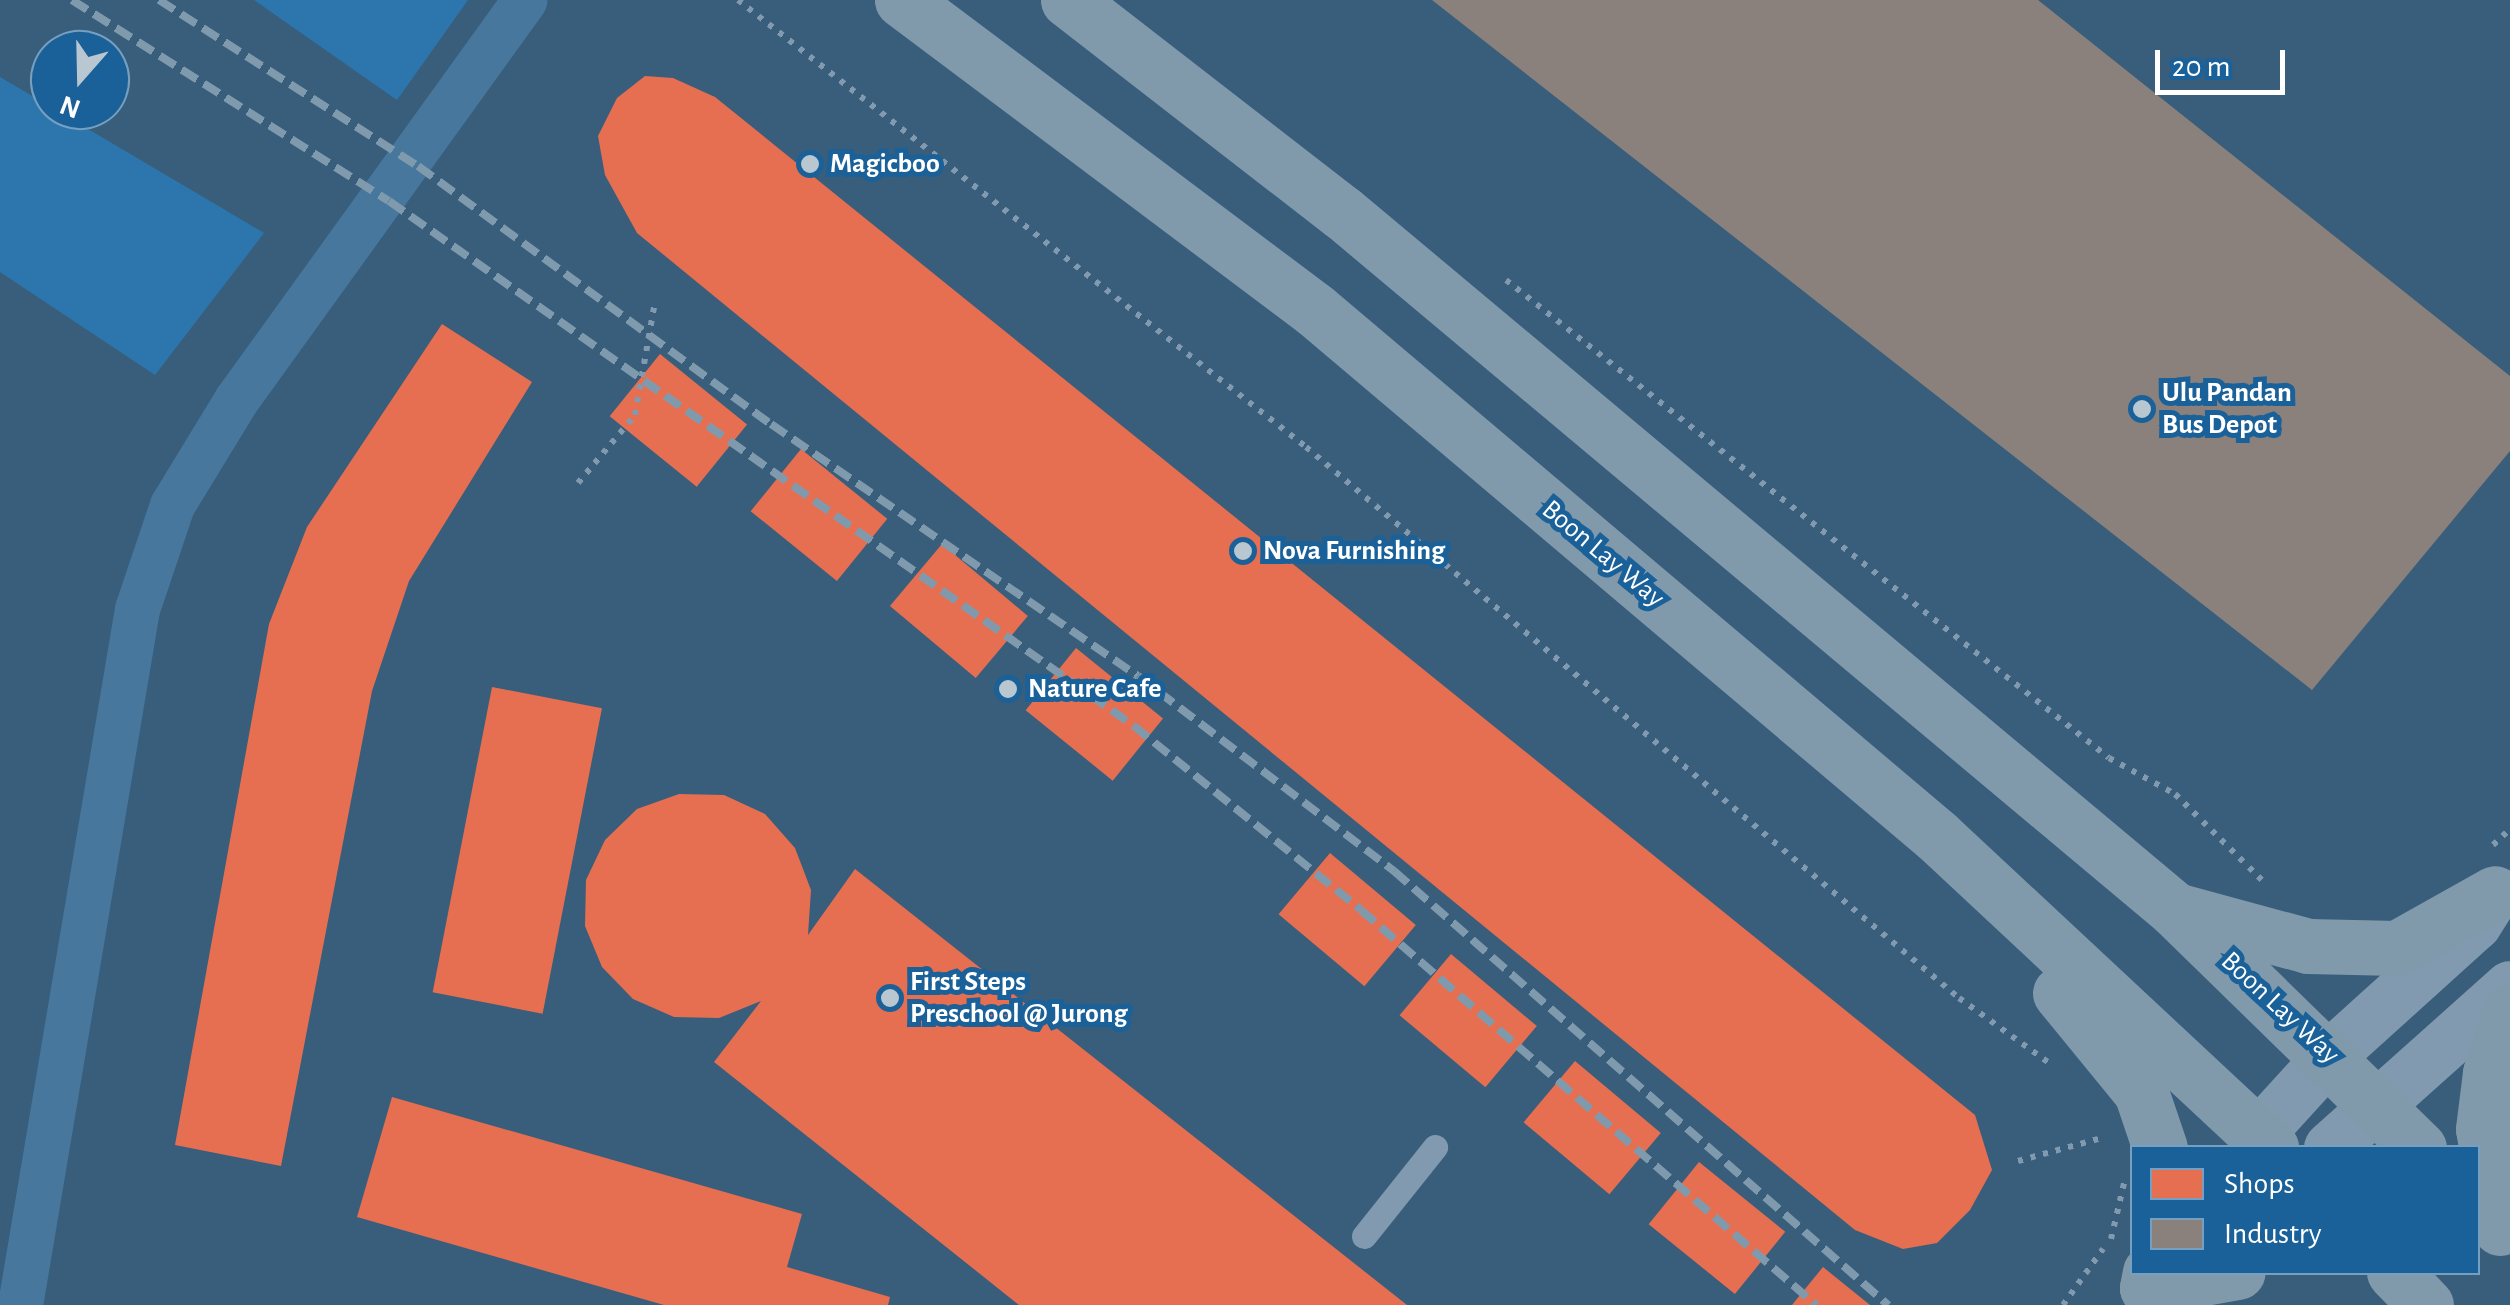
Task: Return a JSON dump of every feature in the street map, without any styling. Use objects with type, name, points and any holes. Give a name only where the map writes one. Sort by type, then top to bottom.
[{"type":"main road","name":"Boon Lay Way","points":[[902,0],[1315,310],[1938,836],[2261,1143]]},
{"type":"main road","name":"Boon Lay Way","points":[[1068,0],[1342,213],[2176,910],[2332,1055],[2416,1145]]},
{"type":"main road","points":[[1938,836],[2140,1092],[2137,1145]]},
{"type":"main road","points":[[2176,910],[2308,946],[2397,948],[2503,884]]},
{"type":"main road","points":[[2496,1225],[2483,1130],[2490,1073],[2510,1010]]},
{"type":"main road","points":[[2153,1278],[2196,1275]]},
{"type":"street","points":[[2261,1143],[2332,1055],[2476,924],[2503,884]]},
{"type":"street","points":[[2333,1145],[2375,1102],[2510,987]]},
{"type":"lane","points":[[1364,1236],[1435,1146]]},
{"type":"path","points":[[738,0],[1306,447],[1960,998],[2066,1076]]},
{"type":"path","points":[[1490,268],[2094,746],[2174,794],[2246,866]]},
{"type":"path","points":[[578,483],[634,415],[655,302]]},
{"type":"path","points":[[2018,1161],[2130,1151]]},
{"type":"path","points":[[2063,1305],[2112,1238],[2130,1175]]},
{"type":"shaded area","points":[[254,0],[468,0],[397,100]]},
{"type":"shaded area","points":[[0,77],[30,95],[30,130],[90,130],[264,233],[155,375],[0,272]]},
{"type":"building: Shops","points":[[645,76],[673,78],[715,97],[1975,1115],[1992,1170],[1970,1210],[1937,1243],[1903,1249],[1855,1230],[637,233],[605,175],[598,136],[617,98]]},
{"type":"building: Shops","points":[[442,324],[532,382],[409,581],[372,691],[281,1166],[175,1145],[269,624],[307,527]]},
{"type":"building: Shops","points":[[660,354],[747,424],[697,487],[610,416]]},
{"type":"building: Shops","points":[[801,449],[887,519],[837,581],[751,511]]},
{"type":"building: Shops","points":[[942,544],[1028,616],[976,678],[890,606]]},
{"type":"building: Shops","points":[[1076,648],[1163,718],[1113,781],[1026,710]]},
{"type":"building: Shops","points":[[492,687],[602,708],[543,1014],[433,992]]},
{"type":"building: Shops","points":[[679,794],[724,795],[765,814],[795,848],[811,890],[808,935],[855,869],[1407,1305],[1019,1305],[714,1062],[761,1001],[719,1018],[674,1017],[633,999],[602,967],[585,926],[586,880],[605,840],[637,809]]},
{"type":"building: Shops","points":[[1330,853],[1416,925],[1364,986],[1279,914]]},
{"type":"building: Shops","points":[[1451,954],[1537,1026],[1485,1087],[1400,1015]]},
{"type":"building: Shops","points":[[1575,1061],[1661,1133],[1609,1194],[1524,1122]]},
{"type":"building: Shops","points":[[392,1097],[802,1214],[787,1267],[890,1297],[888,1305],[664,1305],[357,1217]]},
{"type":"building: Shops","points":[[1699,1162],[1785,1232],[1735,1294],[1649,1224]]},
{"type":"building: Shops","points":[[1823,1267],[1870,1305],[1792,1305]]},
{"type":"building: Industry","points":[[1432,0],[2038,0],[2510,376],[2510,451],[2312,690]]},
{"type":"waterway","points":[[20,1305],[137,609],[172,505],[236,400],[525,0]]},
{"type":"railway","points":[[72,0],[389,201],[1134,726],[1361,910],[1816,1305]]},
{"type":"railway","points":[[159,0],[418,166],[771,424],[1138,676],[1394,871],[1888,1305]]},
{"type":"place","name":"Magicboo","points":[[810,164]]},
{"type":"place","name":"Ulu Pandan Bus Depot","points":[[2142,409]]},
{"type":"place","name":"Nova Furnishing","points":[[1243,551]]},
{"type":"place","name":"Nature Cafe","points":[[1008,689]]},
{"type":"place","name":"First Steps Preschool @ Jurong","points":[[890,998]]}]
